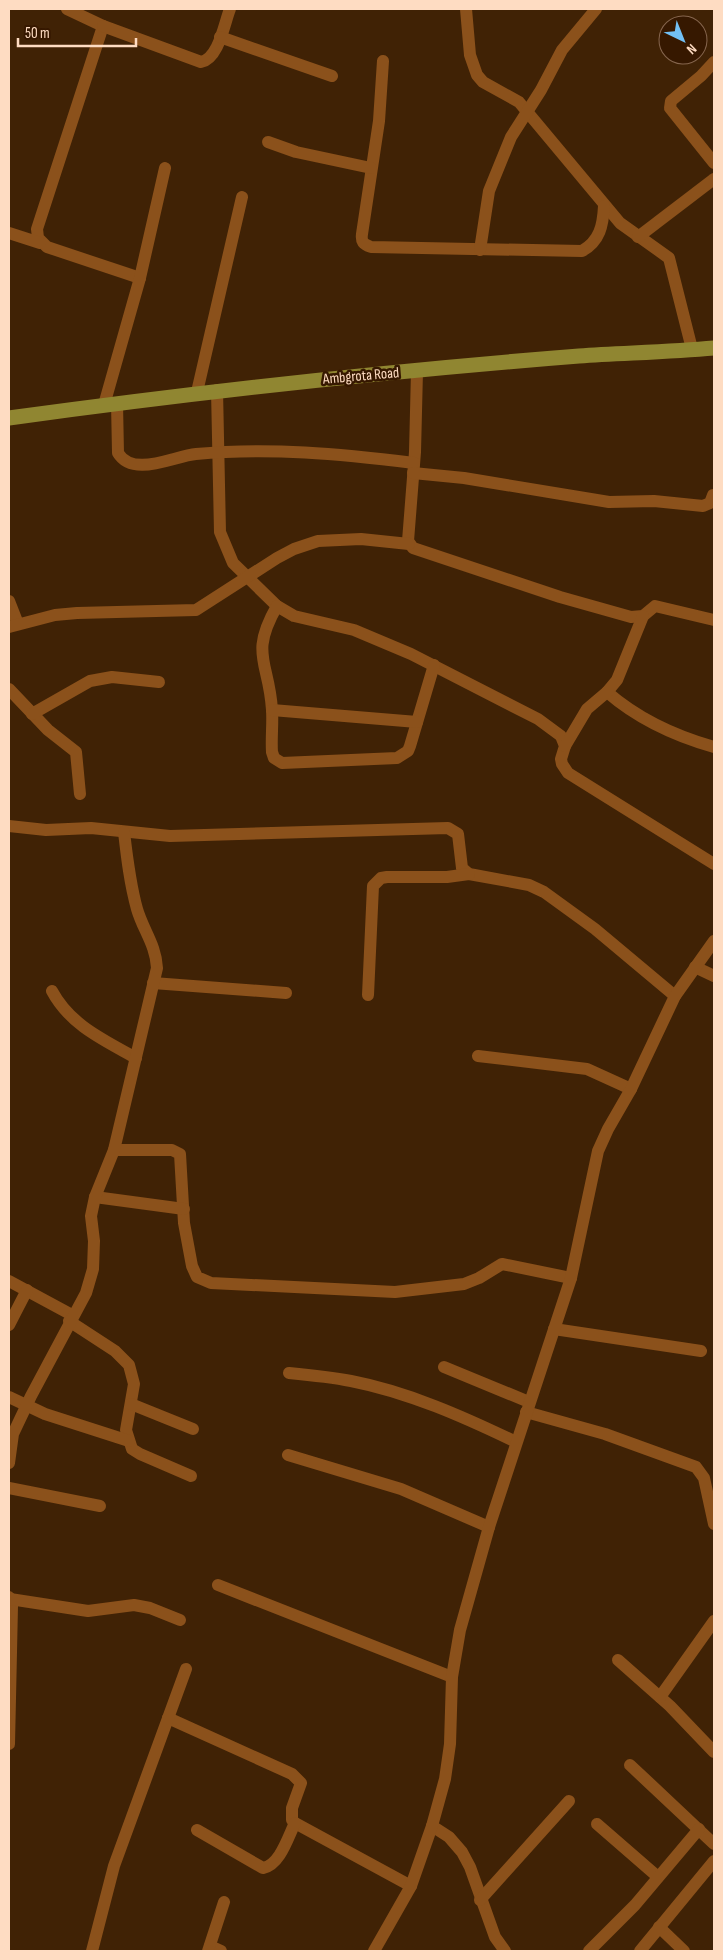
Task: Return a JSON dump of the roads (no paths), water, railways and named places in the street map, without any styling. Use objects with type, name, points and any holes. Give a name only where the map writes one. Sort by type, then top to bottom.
[{"type":"main road","name":"Ambgrota Road","points":[[9,418],[217,390],[579,356],[714,348]]},
{"type":"street","points":[[67,9],[103,26],[192,61],[201,62],[208,60],[213,54],[230,9]]},
{"type":"street","points":[[466,9],[470,54],[477,75],[483,82],[511,96],[526,110],[604,206],[638,237],[669,258],[692,349]]},
{"type":"street","points":[[480,250],[489,192],[511,137],[562,50],[596,9]]},
{"type":"street","points":[[40,243],[37,229],[103,26]]},
{"type":"street","points":[[220,37],[332,76]]},
{"type":"street","points":[[383,61],[379,121],[361,240],[364,245],[371,247],[480,250],[582,251],[594,242],[600,233],[604,206]]},
{"type":"street","points":[[714,62],[701,76],[671,101],[670,108],[714,163]]},
{"type":"street","points":[[268,142],[296,152],[372,168]]},
{"type":"street","points":[[165,168],[111,404],[118,453],[127,462],[132,464],[150,464],[191,454],[218,452],[319,452],[608,502],[654,501],[703,506],[710,503],[713,494]]},
{"type":"street","points":[[638,237],[714,179]]},
{"type":"street","points":[[197,392],[242,197]]},
{"type":"street","points":[[9,233],[140,278]]},
{"type":"street","points":[[409,544],[417,371]]},
{"type":"street","points":[[217,390],[220,532],[233,563],[277,606],[301,619],[328,623],[354,630],[434,665],[538,719],[561,736],[565,746]]},
{"type":"street","points":[[9,601],[13,626],[77,613],[196,610],[285,554],[318,541],[361,539],[409,544],[423,552],[492,573],[560,597],[631,617],[642,616],[655,606],[714,620]]},
{"type":"street","points":[[277,606],[266,627],[261,653],[272,710],[272,752],[277,762],[288,764],[397,758],[408,751],[434,665]]},
{"type":"street","points":[[642,616],[624,666],[607,692],[587,709],[565,746],[561,759],[562,764],[573,777],[714,864]]},
{"type":"street","points":[[32,714],[90,681],[112,677],[159,682]]},
{"type":"street","points":[[9,690],[32,714],[76,752],[80,794]]},
{"type":"street","points":[[607,692],[632,712],[651,723],[693,742],[714,748]]},
{"type":"street","points":[[272,710],[417,722]]},
{"type":"street","points":[[9,826],[46,830],[91,828],[170,836],[448,828],[458,834],[461,846],[462,868],[469,874]]},
{"type":"street","points":[[9,1464],[10,1447],[26,1406],[71,1318],[86,1293],[93,1269],[94,1241],[91,1216],[94,1197],[114,1150],[157,968],[156,955],[138,911],[128,869],[124,832]]},
{"type":"street","points":[[368,995],[373,886],[382,878],[387,877],[447,877],[469,874],[528,885],[544,892],[595,929],[675,996]]},
{"type":"street","points":[[374,1951],[411,1886],[432,1826],[445,1779],[450,1744],[452,1677],[460,1630],[516,1442],[571,1278],[598,1151],[608,1129],[631,1089],[675,996],[714,941]]},
{"type":"street","points":[[695,967],[714,976]]},
{"type":"street","points":[[153,983],[286,993]]},
{"type":"street","points":[[52,991],[60,1005],[75,1021],[136,1058]]},
{"type":"street","points":[[478,1056],[587,1069],[631,1089]]},
{"type":"street","points":[[114,1150],[177,1151],[182,1160],[184,1209],[194,1273],[197,1278],[211,1283],[395,1292],[464,1284],[479,1278],[502,1264],[571,1278]]},
{"type":"street","points":[[94,1197],[184,1209]]},
{"type":"street","points":[[9,1281],[71,1318],[115,1351],[129,1365],[134,1384],[126,1430],[132,1449],[191,1476]]},
{"type":"street","points":[[9,1325],[27,1290]]},
{"type":"street","points":[[554,1329],[701,1351]]},
{"type":"street","points":[[444,1368],[528,1407],[696,1467],[704,1478],[714,1524]]},
{"type":"street","points":[[289,1373],[352,1381],[424,1402],[462,1416],[516,1442]]},
{"type":"street","points":[[9,1397],[26,1406],[129,1441]]},
{"type":"street","points":[[131,1404],[193,1429]]},
{"type":"street","points":[[288,1455],[401,1489],[490,1527]]},
{"type":"street","points":[[9,1488],[100,1506]]},
{"type":"street","points":[[218,1585],[325,1625],[452,1677]]},
{"type":"street","points":[[9,1744],[12,1606],[9,1598],[88,1611],[134,1605],[150,1608],[180,1620]]},
{"type":"street","points":[[660,1697],[714,1621]]},
{"type":"street","points":[[618,1660],[660,1697],[714,1752]]},
{"type":"street","points":[[92,1951],[114,1866],[186,1669]]},
{"type":"street","points":[[168,1718],[268,1762],[297,1778],[301,1788],[292,1808],[292,1820],[294,1823],[411,1886]]},
{"type":"street","points":[[630,1765],[714,1844]]},
{"type":"street","points":[[480,1900],[569,1801]]},
{"type":"street","points":[[198,1830],[263,1868],[268,1867],[277,1858],[294,1823]]},
{"type":"street","points":[[597,1824],[658,1877]]},
{"type":"street","points":[[432,1826],[449,1837],[462,1852],[470,1867],[480,1900],[495,1937],[505,1951]]},
{"type":"street","points":[[589,1951],[635,1905],[699,1829]]},
{"type":"street","points":[[640,1951],[714,1861]]},
{"type":"street","points":[[213,1949],[224,1902]]},
{"type":"street","points":[[659,1927],[684,1951]]}]
